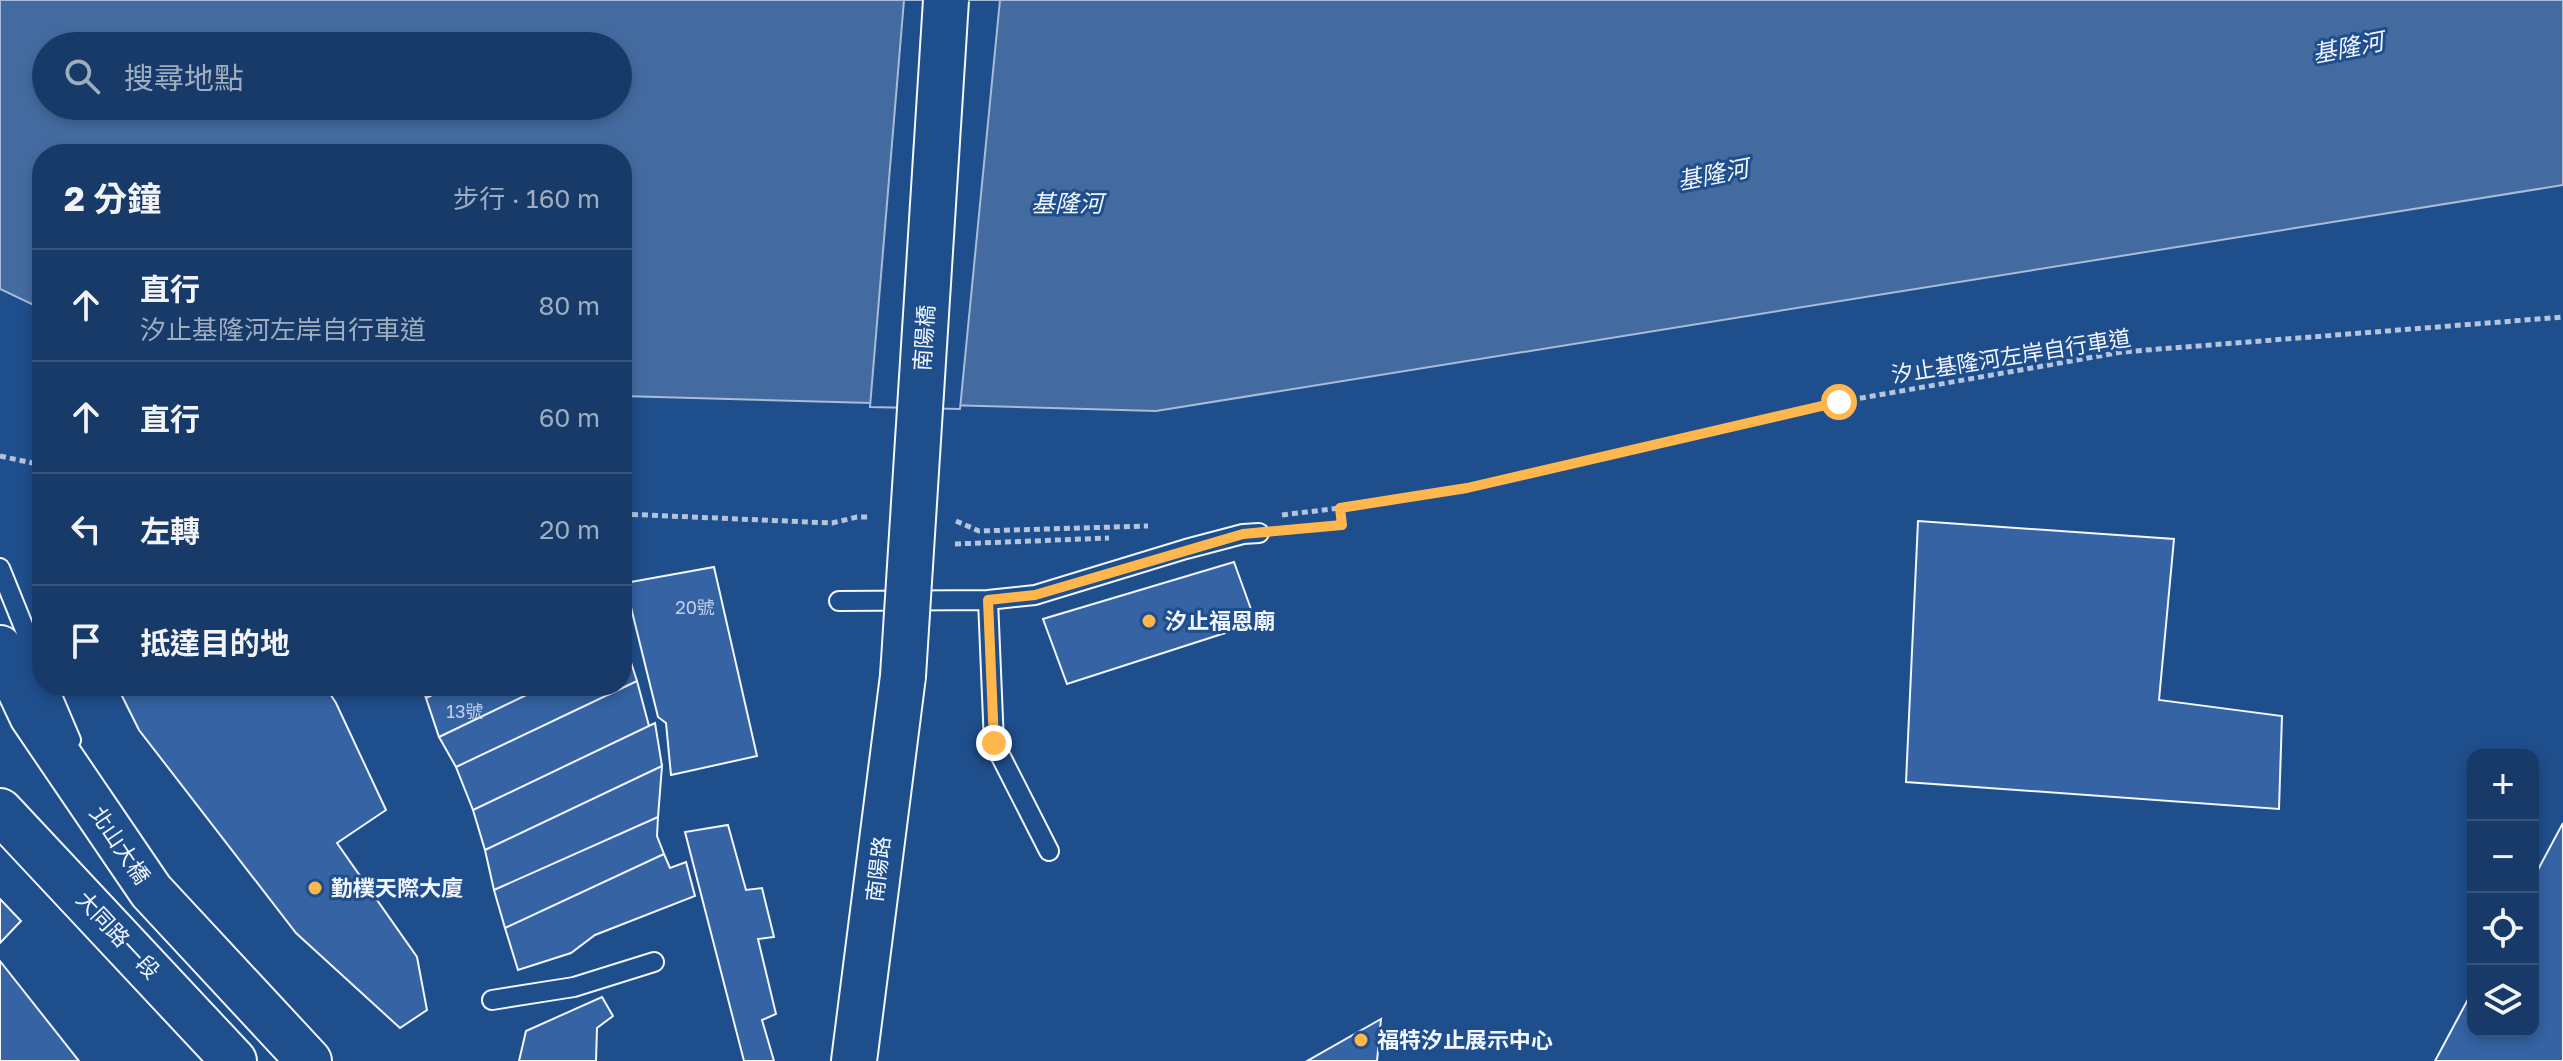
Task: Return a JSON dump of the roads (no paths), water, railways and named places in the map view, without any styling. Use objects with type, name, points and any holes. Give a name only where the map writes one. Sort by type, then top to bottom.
[{"type":"street","name":"南陽橋","points":[[903,676],[946,0]]},
{"type":"street","name":"北山大橋","points":[[0,648],[32,716],[151,891]]},
{"type":"street","name":"南陽路","points":[[854,1061],[903,676]]},
{"type":"street","name":"大同路一段","points":[[0,811],[234,1061]]},
{"type":"street","points":[[151,891],[309,1061]]},
{"type":"lane","points":[[839,601],[988,600],[1035,595],[1186,549],[1243,534],[1259,533]]},
{"type":"lane","points":[[0,568],[32,647]]},
{"type":"lane","points":[[988,600],[994,743],[1049,851]]},
{"type":"lane","name":"北山大橋","points":[[52,696],[63,725],[151,891]]},
{"type":"lane","points":[[492,1000],[574,987],[654,962]]},
{"type":"water","name":"基隆河","points":[[0,0],[2563,0],[2563,185],[1156,411],[632,396],[632,144],[32,144],[32,304],[0,289]]},
{"type":"place","name":"汐止福恩廟","points":[[1149,621]]},
{"type":"place","name":"勤樸天際大廈","points":[[315,888]]},
{"type":"place","name":"福特汐止展示中心","points":[[1361,1040]]}]
